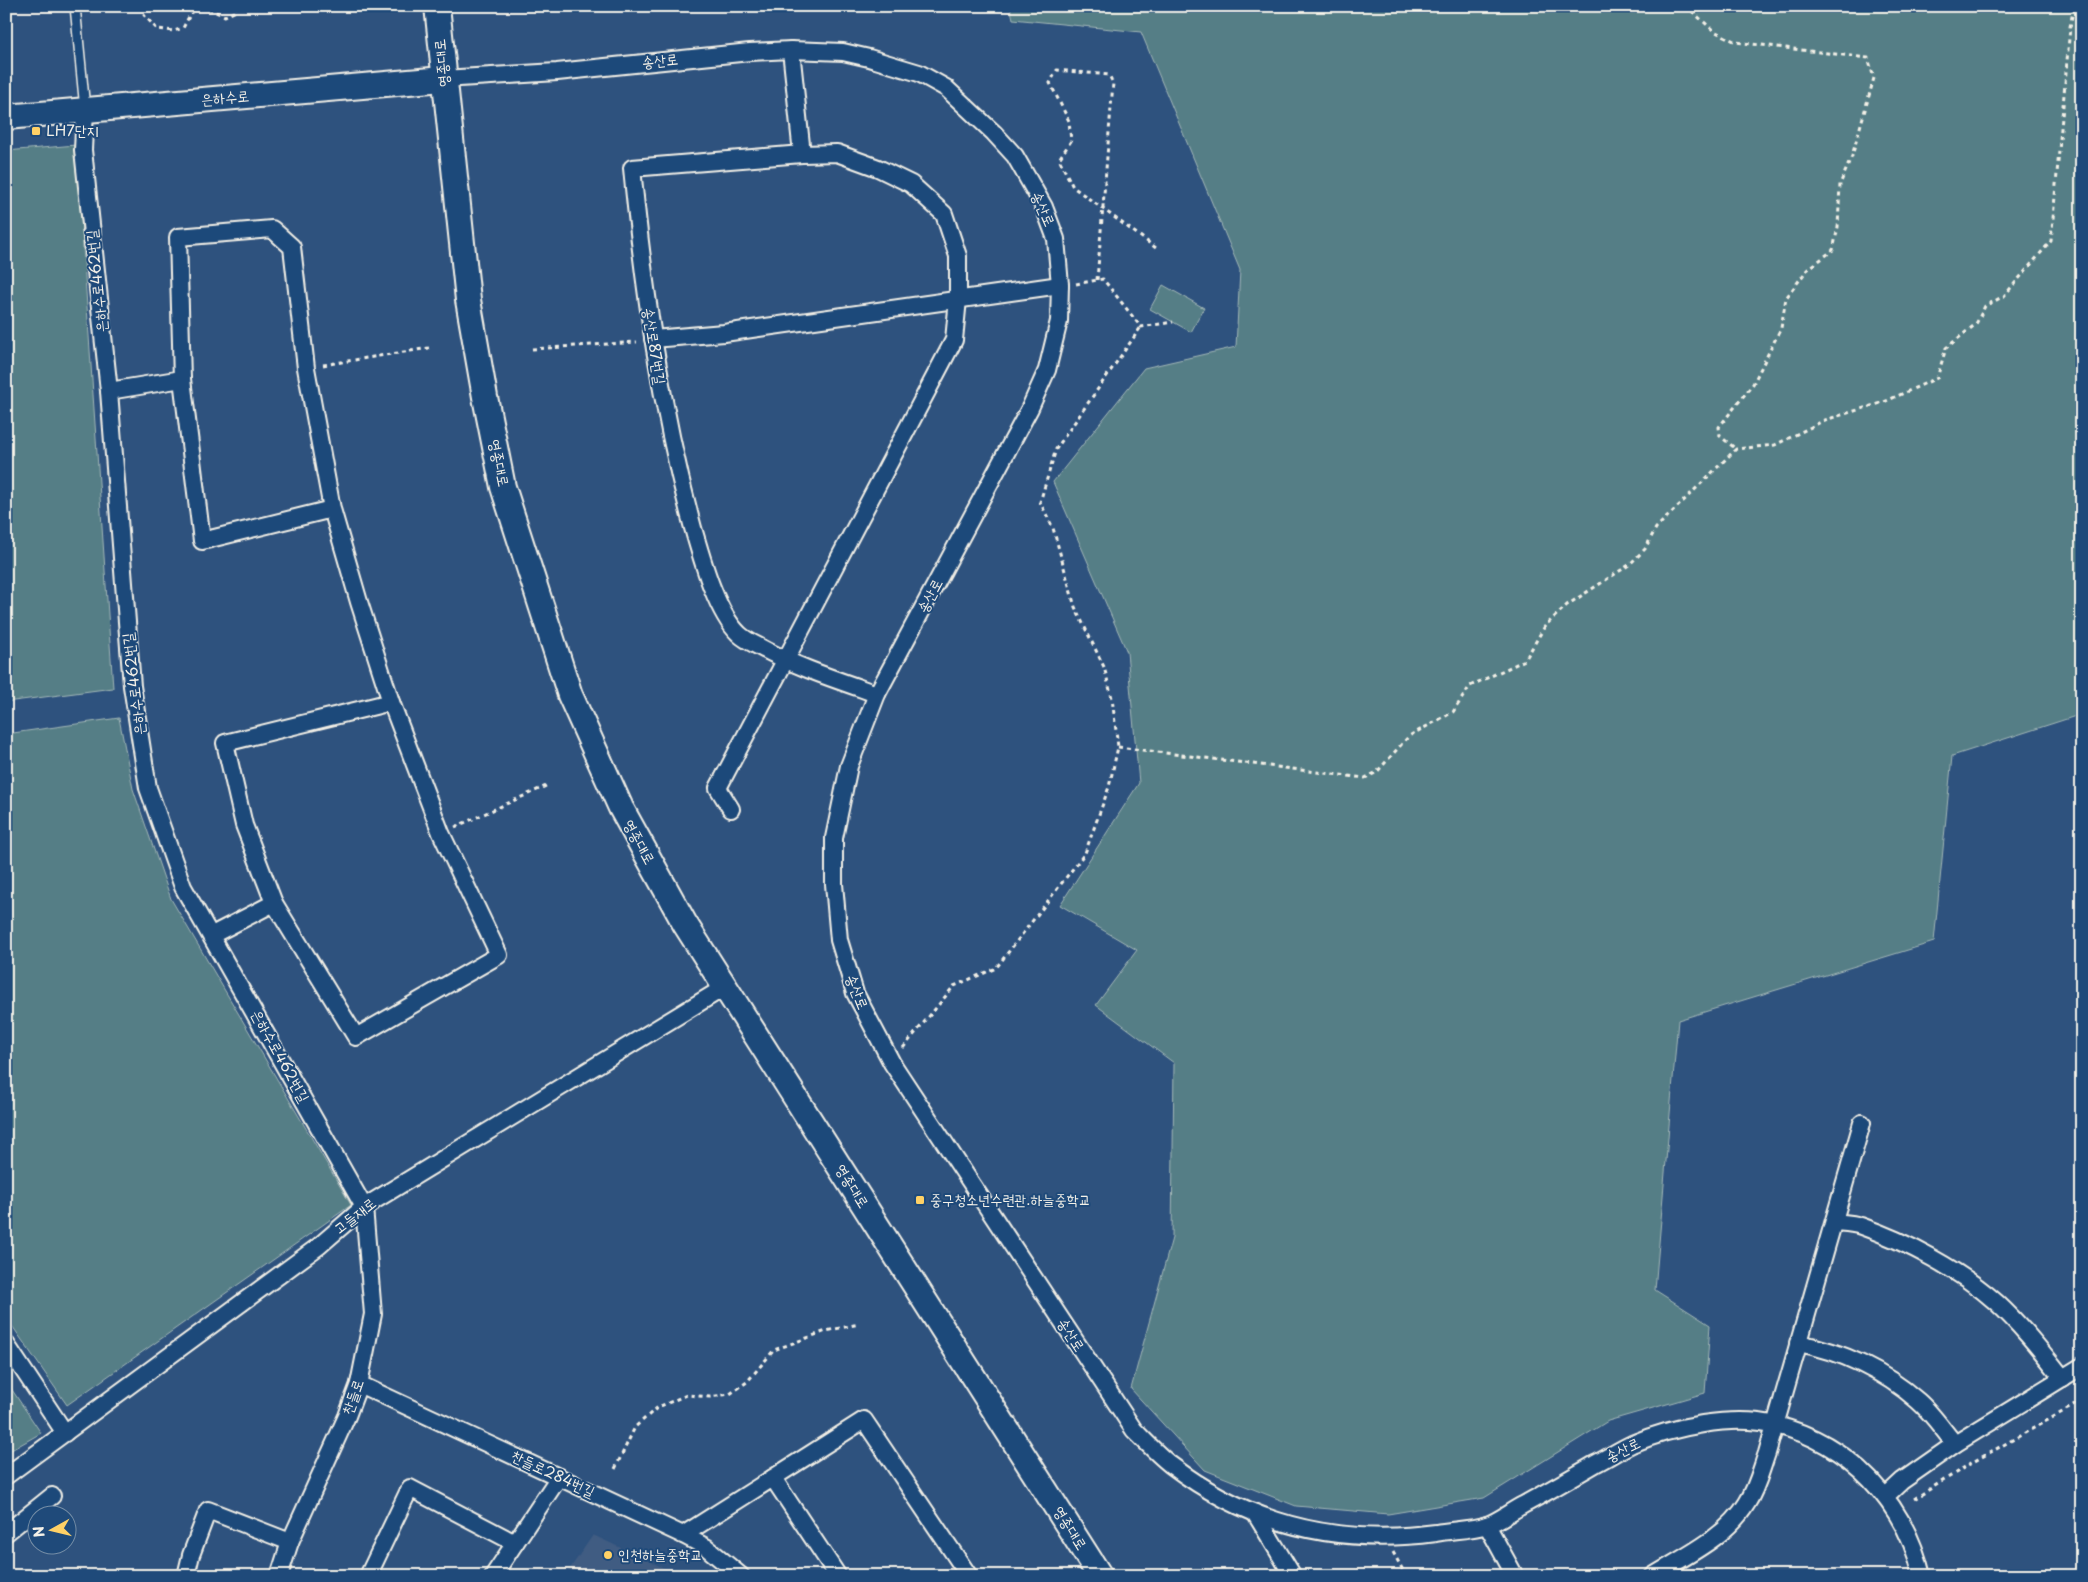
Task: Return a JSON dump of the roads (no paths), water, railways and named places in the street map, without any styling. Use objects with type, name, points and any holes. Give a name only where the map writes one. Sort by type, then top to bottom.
[{"type":"street","name":"영종대로","points":[[437,6],[443,79],[468,300],[503,487],[570,694],[621,808],[686,924],[1100,1576]]},
{"type":"street","name":"송산로","points":[[443,79],[557,72],[750,52],[791,50],[843,52],[919,74],[946,88],[994,133],[1015,156],[1044,207],[1056,239],[1068,284],[1047,370],[1030,408],[877,694],[849,766],[834,838],[834,884],[839,940],[855,993],[892,1063],[1134,1430],[1170,1465],[1212,1492],[1255,1513],[1296,1528],[1377,1538],[1413,1536],[1487,1525],[1630,1445],[1670,1430],[1702,1423],[1744,1422],[1774,1424],[1812,1437],[1838,1452],[1866,1473],[1886,1496],[1910,1540],[1922,1576]]},
{"type":"street","points":[[731,810],[718,788],[954,340],[958,299],[958,256],[944,214],[911,184],[878,168],[837,153],[802,154],[791,50]]},
{"type":"street","name":"은하수로","points":[[6,116],[443,79]]},
{"type":"street","name":"은하수로462번길","points":[[85,110],[83,150],[109,391],[132,686],[148,788],[183,887],[212,935],[364,1207]]},
{"type":"street","name":"송산로87번길","points":[[802,154],[632,168],[647,340],[681,482],[701,554],[723,614],[740,635],[784,661],[877,694]]},
{"type":"street","points":[[332,508],[202,541],[182,379],[178,237],[272,229],[292,247],[306,368],[332,508],[359,602],[391,702],[441,833],[499,955],[356,1037],[274,903],[244,825],[225,743],[391,702]]},
{"type":"street","points":[[647,340],[724,333],[1068,284]]},
{"type":"street","points":[[109,391],[182,379]]},
{"type":"street","points":[[212,935],[274,903]]},
{"type":"street","name":"고들재로","points":[[6,1476],[318,1246],[364,1207],[725,987]]},
{"type":"street","points":[[1652,1576],[1710,1540],[1735,1520],[1748,1503],[1758,1482],[1862,1123]]},
{"type":"street","name":"찬들로","points":[[279,1576],[290,1542],[347,1416],[359,1384],[373,1314],[364,1207]]},
{"type":"street","points":[[1834,1222],[1859,1225],[1888,1237],[1920,1252],[1962,1278],[1996,1303],[2030,1338],[2062,1378]]},
{"type":"street","points":[[1798,1343],[1827,1350],[1884,1376],[1918,1401],[1955,1444]]},
{"type":"street","points":[[6,1344],[65,1433]]},
{"type":"street","points":[[1886,1496],[1902,1481],[1955,1444],[2082,1366]]},
{"type":"street","name":"찬들로284번길","points":[[359,1384],[683,1535],[706,1547],[741,1576]]},
{"type":"street","points":[[683,1535],[864,1420],[969,1576]]},
{"type":"street","points":[[493,1576],[559,1476]]},
{"type":"street","points":[[773,1478],[838,1576]]},
{"type":"street","points":[[368,1576],[410,1488],[515,1543]]},
{"type":"street","points":[[6,1534],[52,1496]]},
{"type":"street","points":[[186,1576],[191,1555],[208,1510],[290,1542]]},
{"type":"street","points":[[1255,1513],[1293,1576]]},
{"type":"street","points":[[1487,1525],[1515,1576]]},
{"type":"lane","points":[[75,6],[85,110]]},
{"type":"place","name":"LH7단지","points":[[36,131]]},
{"type":"place","name":"중구청소년수련관.하늘중학교","points":[[920,1200]]},
{"type":"place","name":"인천하늘중학교","points":[[608,1555]]}]
